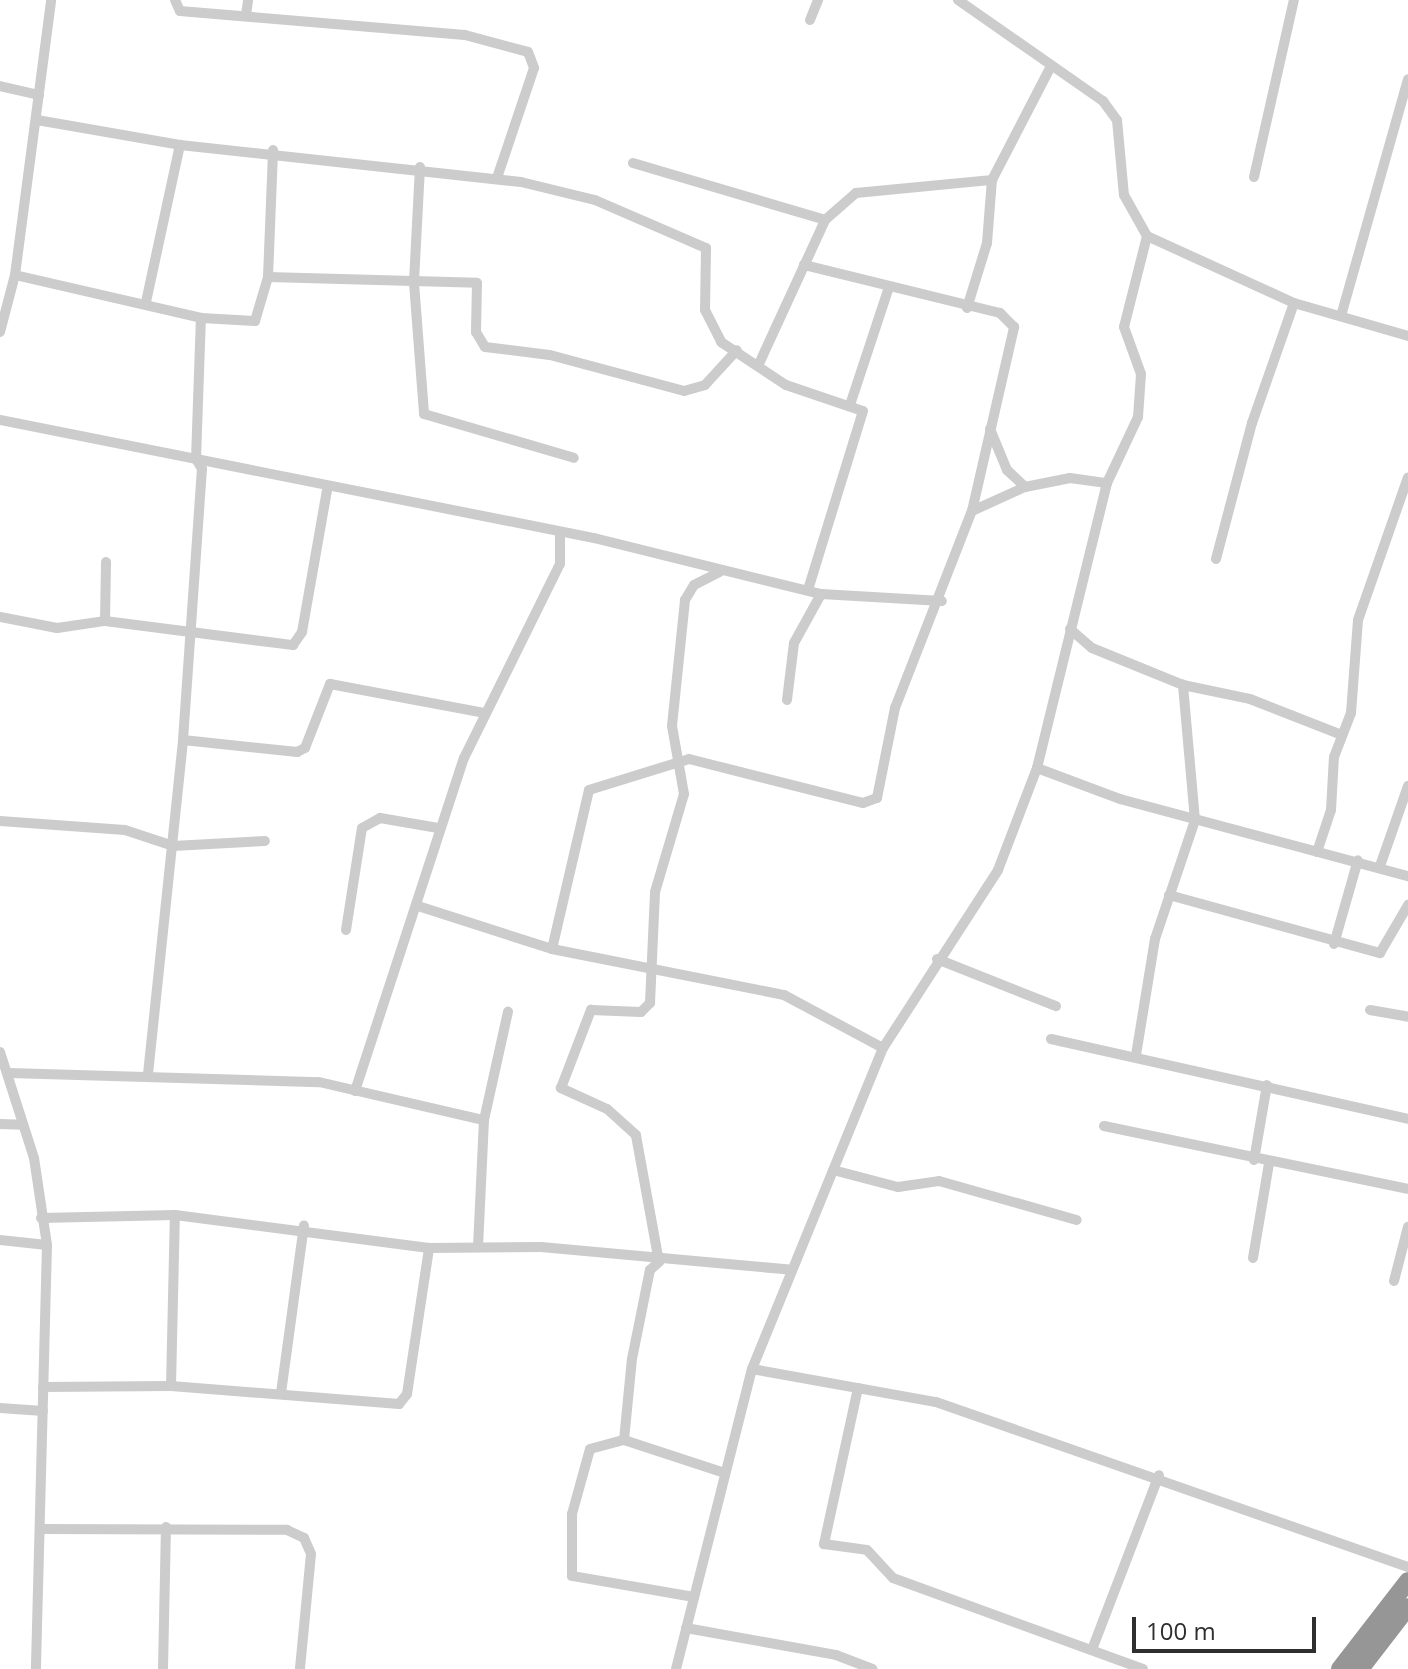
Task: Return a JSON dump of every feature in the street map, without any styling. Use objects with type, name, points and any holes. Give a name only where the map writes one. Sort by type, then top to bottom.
[{"type":"highway","points":[[1340,1669],[1408,1581]]},
{"type":"highway","points":[[1360,1669],[1408,1607]]},
{"type":"street","points":[[0,332],[15,275],[51,0]]},
{"type":"street","points":[[175,0],[180,11],[465,35],[528,52],[534,68],[497,178]]},
{"type":"street","points":[[246,15],[248,0]]},
{"type":"street","points":[[810,20],[818,0]]},
{"type":"street","points":[[958,0],[1049,70],[1103,101],[1117,120],[1124,195],[1147,236],[1294,303],[1408,336]]},
{"type":"street","points":[[1254,177],[1294,0]]},
{"type":"street","points":[[967,308],[987,243],[992,180],[1049,70]]},
{"type":"street","points":[[1341,316],[1406,103],[1408,79]]},
{"type":"street","points":[[0,86],[39,95]]},
{"type":"street","points":[[37,120],[180,145],[273,150],[497,178],[595,200],[706,248],[705,310],[712,332],[786,385],[863,411],[864,422],[808,590]]},
{"type":"street","points":[[146,302],[180,145]]},
{"type":"street","points":[[15,275],[146,302],[201,318],[255,321],[268,277],[273,150]]},
{"type":"street","points":[[633,163],[825,220]]},
{"type":"street","points":[[420,167],[414,283],[429,420],[574,458]]},
{"type":"street","points":[[758,366],[825,220],[866,188],[992,180]]},
{"type":"street","points":[[676,1669],[752,1369],[883,1048],[1007,852],[1037,768],[1107,483],[1138,417],[1141,374],[1124,327],[1147,236]]},
{"type":"street","points":[[552,949],[589,790],[681,760],[863,803],[877,798],[895,708],[942,601],[972,511],[1014,327],[1000,313],[967,308],[804,265]]},
{"type":"street","points":[[268,277],[477,283],[476,332],[498,352],[550,355],[684,391],[705,385],[737,350]]},
{"type":"street","points":[[850,405],[889,287]]},
{"type":"street","points":[[1216,559],[1294,303]]},
{"type":"street","points":[[148,1074],[183,740],[202,469],[196,459],[201,318]]},
{"type":"street","points":[[0,420],[560,536],[821,594],[942,601]]},
{"type":"street","points":[[990,429],[1007,470],[1025,487]]},
{"type":"street","points":[[1317,852],[1342,735],[1351,713],[1358,620],[1408,477]]},
{"type":"street","points":[[972,511],[1025,487],[1070,478],[1107,483]]},
{"type":"street","points":[[0,617],[57,628],[105,621],[190,634],[299,641],[327,490]]},
{"type":"street","points":[[355,1091],[418,906],[438,828],[485,713],[560,564],[560,536]]},
{"type":"street","points":[[105,621],[106,562]]},
{"type":"street","points":[[659,1262],[636,1135],[607,1109],[561,1088],[591,1010],[647,1009],[655,892],[681,822],[681,760],[672,726],[685,600],[694,585],[720,572]]},
{"type":"street","points":[[787,700],[794,643],[821,594]]},
{"type":"street","points":[[1070,629],[1092,648],[1183,685],[1250,699],[1342,735]]},
{"type":"street","points":[[183,740],[297,752],[305,748],[330,684],[485,713]]},
{"type":"street","points":[[1136,1055],[1169,895],[1195,820],[1183,685]]},
{"type":"street","points":[[1037,768],[1195,820],[1358,860],[1408,876]]},
{"type":"street","points":[[1380,866],[1408,786]]},
{"type":"street","points":[[346,930],[362,828],[380,818],[438,828]]},
{"type":"street","points":[[0,821],[125,830],[173,846],[265,841]]},
{"type":"street","points":[[1334,944],[1358,860]]},
{"type":"street","points":[[1169,895],[1334,944],[1380,953],[1408,905]]},
{"type":"street","points":[[418,906],[552,949],[784,995],[883,1048]]},
{"type":"street","points":[[937,959],[1056,1006]]},
{"type":"street","points":[[1370,1010],[1408,1017]]},
{"type":"street","points":[[478,1247],[484,1120],[508,1012]]},
{"type":"street","points":[[1051,1039],[1136,1055],[1408,1119]]},
{"type":"street","points":[[0,1052],[23,1125],[47,1245],[36,1669]]},
{"type":"street","points":[[9,1073],[110,1079],[148,1074],[355,1091],[484,1120]]},
{"type":"street","points":[[1254,1160],[1267,1085]]},
{"type":"street","points":[[0,1124],[23,1125]]},
{"type":"street","points":[[1104,1126],[1254,1160],[1408,1189]]},
{"type":"street","points":[[1253,1258],[1269,1163]]},
{"type":"street","points":[[833,1170],[898,1187],[939,1181],[1077,1220]]},
{"type":"street","points":[[41,1218],[175,1215],[304,1226],[429,1248],[478,1247],[792,1270]]},
{"type":"street","points":[[171,1386],[175,1215]]},
{"type":"street","points":[[281,1393],[304,1226]]},
{"type":"street","points":[[1394,1281],[1408,1227]]},
{"type":"street","points":[[0,1240],[47,1245]]},
{"type":"street","points":[[43,1387],[171,1386],[399,1404],[407,1394],[429,1248]]},
{"type":"street","points":[[624,1440],[632,1359],[650,1270],[659,1262]]},
{"type":"street","points":[[752,1369],[936,1402],[1159,1475],[1408,1567]]},
{"type":"street","points":[[858,1388],[824,1544],[867,1550],[893,1578],[1093,1647],[1143,1669]]},
{"type":"street","points":[[0,1408],[43,1411]]},
{"type":"street","points":[[694,1597],[572,1576],[572,1514],[590,1449],[624,1440],[725,1473]]},
{"type":"street","points":[[1093,1647],[1159,1475]]},
{"type":"street","points":[[40,1529],[166,1527],[287,1530],[304,1538],[311,1554],[300,1669]]},
{"type":"street","points":[[163,1669],[166,1527]]},
{"type":"street","points":[[686,1628],[836,1655],[872,1669]]}]
